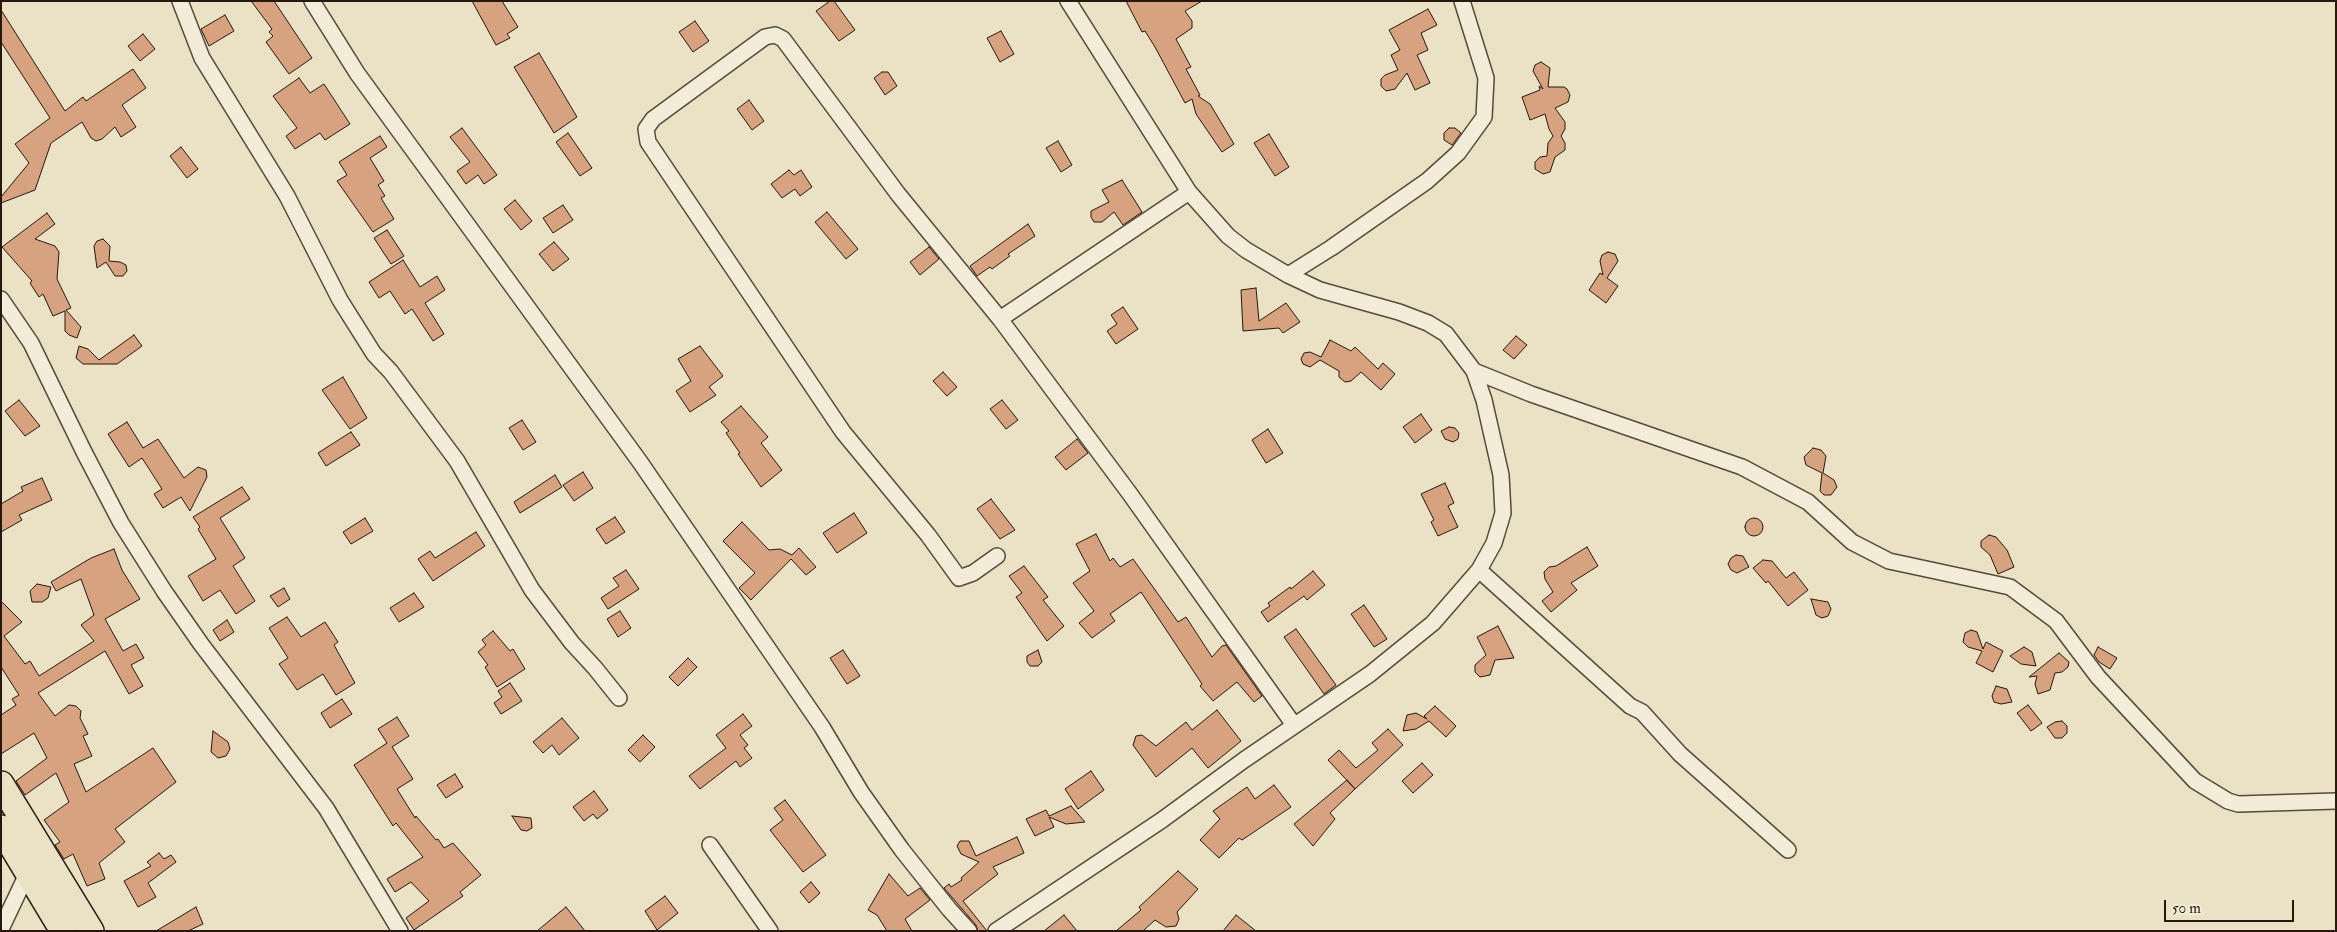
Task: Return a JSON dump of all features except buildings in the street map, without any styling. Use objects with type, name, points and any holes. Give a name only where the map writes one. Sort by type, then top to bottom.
[{"type":"highway","points":[[1,784],[91,931]]},
{"type":"highway","points":[[1,828],[63,931]]},
{"type":"street","points":[[180,1],[202,58],[287,196],[340,300],[374,354],[391,372],[457,461],[532,590],[572,643],[619,698]]},
{"type":"street","points":[[312,1],[385,112],[640,462],[822,726],[861,792],[902,850],[969,931]]},
{"type":"street","points":[[996,931],[1162,820],[1294,725],[1370,674],[1433,623],[1479,570],[1494,543],[1503,513],[1501,476],[1484,400],[1474,371],[1446,334],[1428,323],[1399,312],[1320,290],[1288,275],[1246,250],[1228,236],[1189,192],[1068,1]]},
{"type":"street","points":[[1288,275],[1331,248],[1427,180],[1458,153],[1484,117],[1486,78],[1462,1]]},
{"type":"street","points":[[997,556],[973,573],[958,578],[928,535],[843,432],[648,142],[646,129],[653,119],[765,36],[775,34],[783,39],[898,194],[1000,319],[1130,494],[1294,725]]},
{"type":"street","points":[[1000,319],[1189,192]]},
{"type":"street","points":[[1,300],[31,343],[121,523],[164,591],[201,644],[326,808],[400,931]]},
{"type":"street","points":[[1474,371],[1531,394],[1742,467],[1808,502],[1852,542],[1889,561],[2010,587],[2056,621],[2098,677],[2195,781],[2228,801],[2238,804],[2336,801]]},
{"type":"street","points":[[1479,570],[1630,706],[1642,712],[1680,754],[1788,850]]},
{"type":"street","points":[[710,846],[770,931]]},
{"type":"street","points":[[1,929],[28,872]]}]
